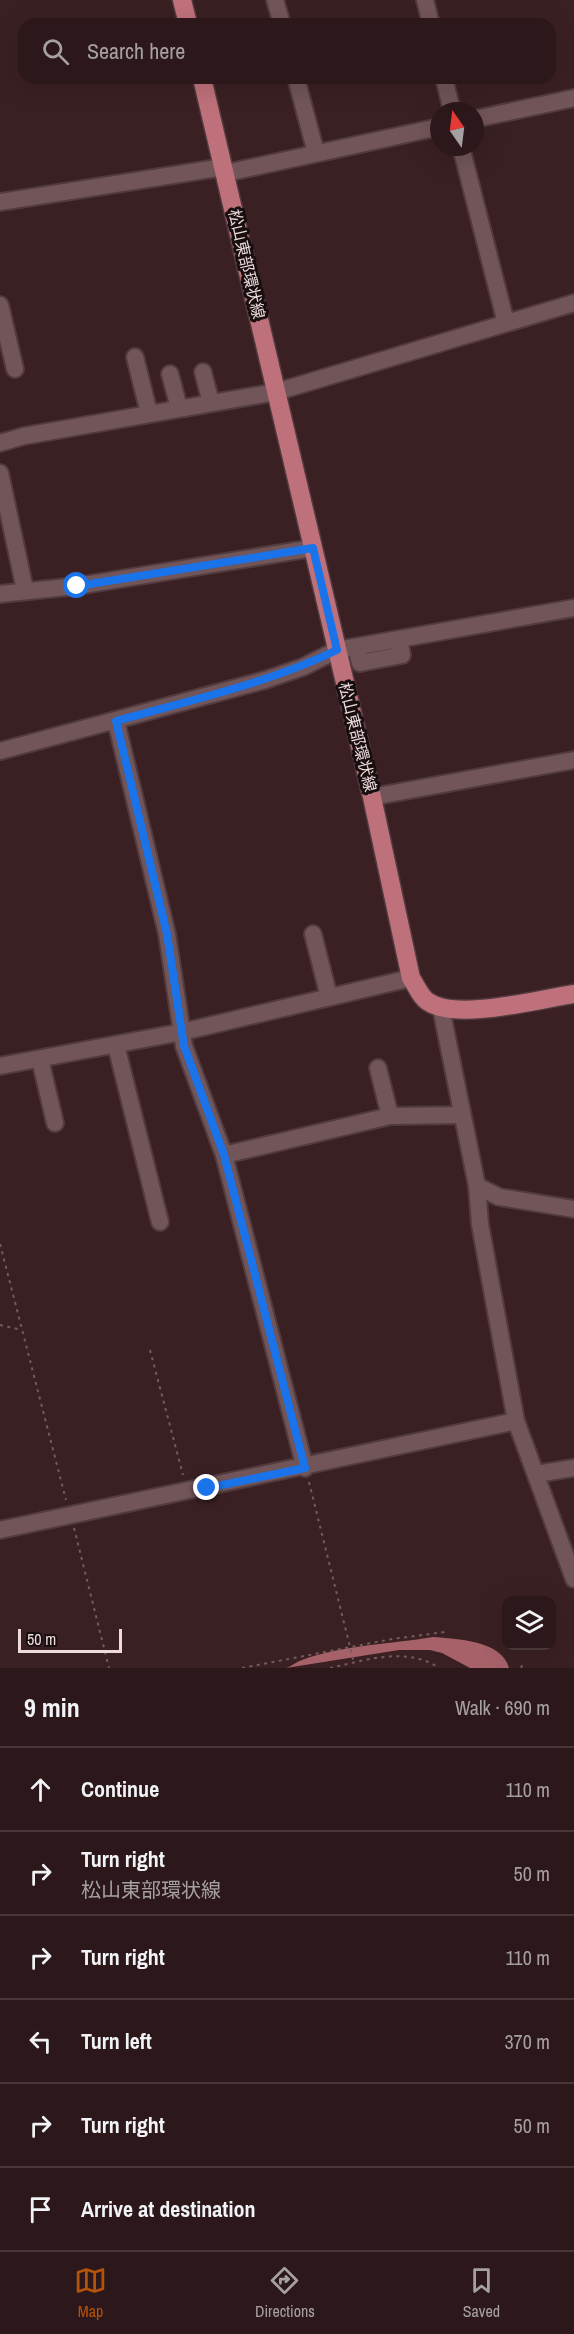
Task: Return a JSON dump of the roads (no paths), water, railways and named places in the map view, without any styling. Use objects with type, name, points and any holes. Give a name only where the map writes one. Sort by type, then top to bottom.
[{"type":"main road","points":[[182,0],[186,18]]},
{"type":"main road","name":"松山東部環状線","points":[[204,84],[372,797],[411,978],[426,1000],[441,1008]]},
{"type":"main road","points":[[441,1008],[463,1010],[574,994]]},
{"type":"street","points":[[275,0],[280,18]]},
{"type":"street","points":[[425,0],[430,18]]},
{"type":"street","points":[[298,84],[316,153]]},
{"type":"street","points":[[446,84],[451,102]]},
{"type":"street","points":[[484,117],[574,98]]},
{"type":"street","points":[[0,202],[225,170],[430,129]]},
{"type":"street","points":[[463,156],[506,323]]},
{"type":"street","points":[[0,443],[24,436],[276,392],[574,303]]},
{"type":"street","points":[[0,305],[15,369]]},
{"type":"street","points":[[135,357],[149,413]]},
{"type":"street","points":[[203,372],[211,403]]},
{"type":"street","points":[[170,374],[178,408]]},
{"type":"street","points":[[0,472],[25,590]]},
{"type":"street","points":[[0,594],[77,586],[313,548]]},
{"type":"street","points":[[0,751],[265,680],[303,667],[337,650],[574,608]]},
{"type":"street","points":[[116,721],[164,922],[184,1046],[224,1155],[305,1468]]},
{"type":"street","points":[[372,797],[574,760]]},
{"type":"street","points":[[313,934],[329,997]]},
{"type":"street","points":[[0,1066],[182,1032],[411,978]]},
{"type":"street","points":[[441,1008],[477,1186],[480,1224],[516,1421],[574,1579]]},
{"type":"street","points":[[116,1045],[160,1222]]},
{"type":"street","points":[[40,1059],[55,1123]]},
{"type":"street","points":[[378,1068],[390,1116]]},
{"type":"street","points":[[224,1155],[390,1116],[462,1115]]},
{"type":"street","points":[[477,1186],[499,1197],[574,1209]]},
{"type":"street","points":[[0,1530],[305,1468],[516,1421]]},
{"type":"street","points":[[536,1473],[574,1468]]}]
